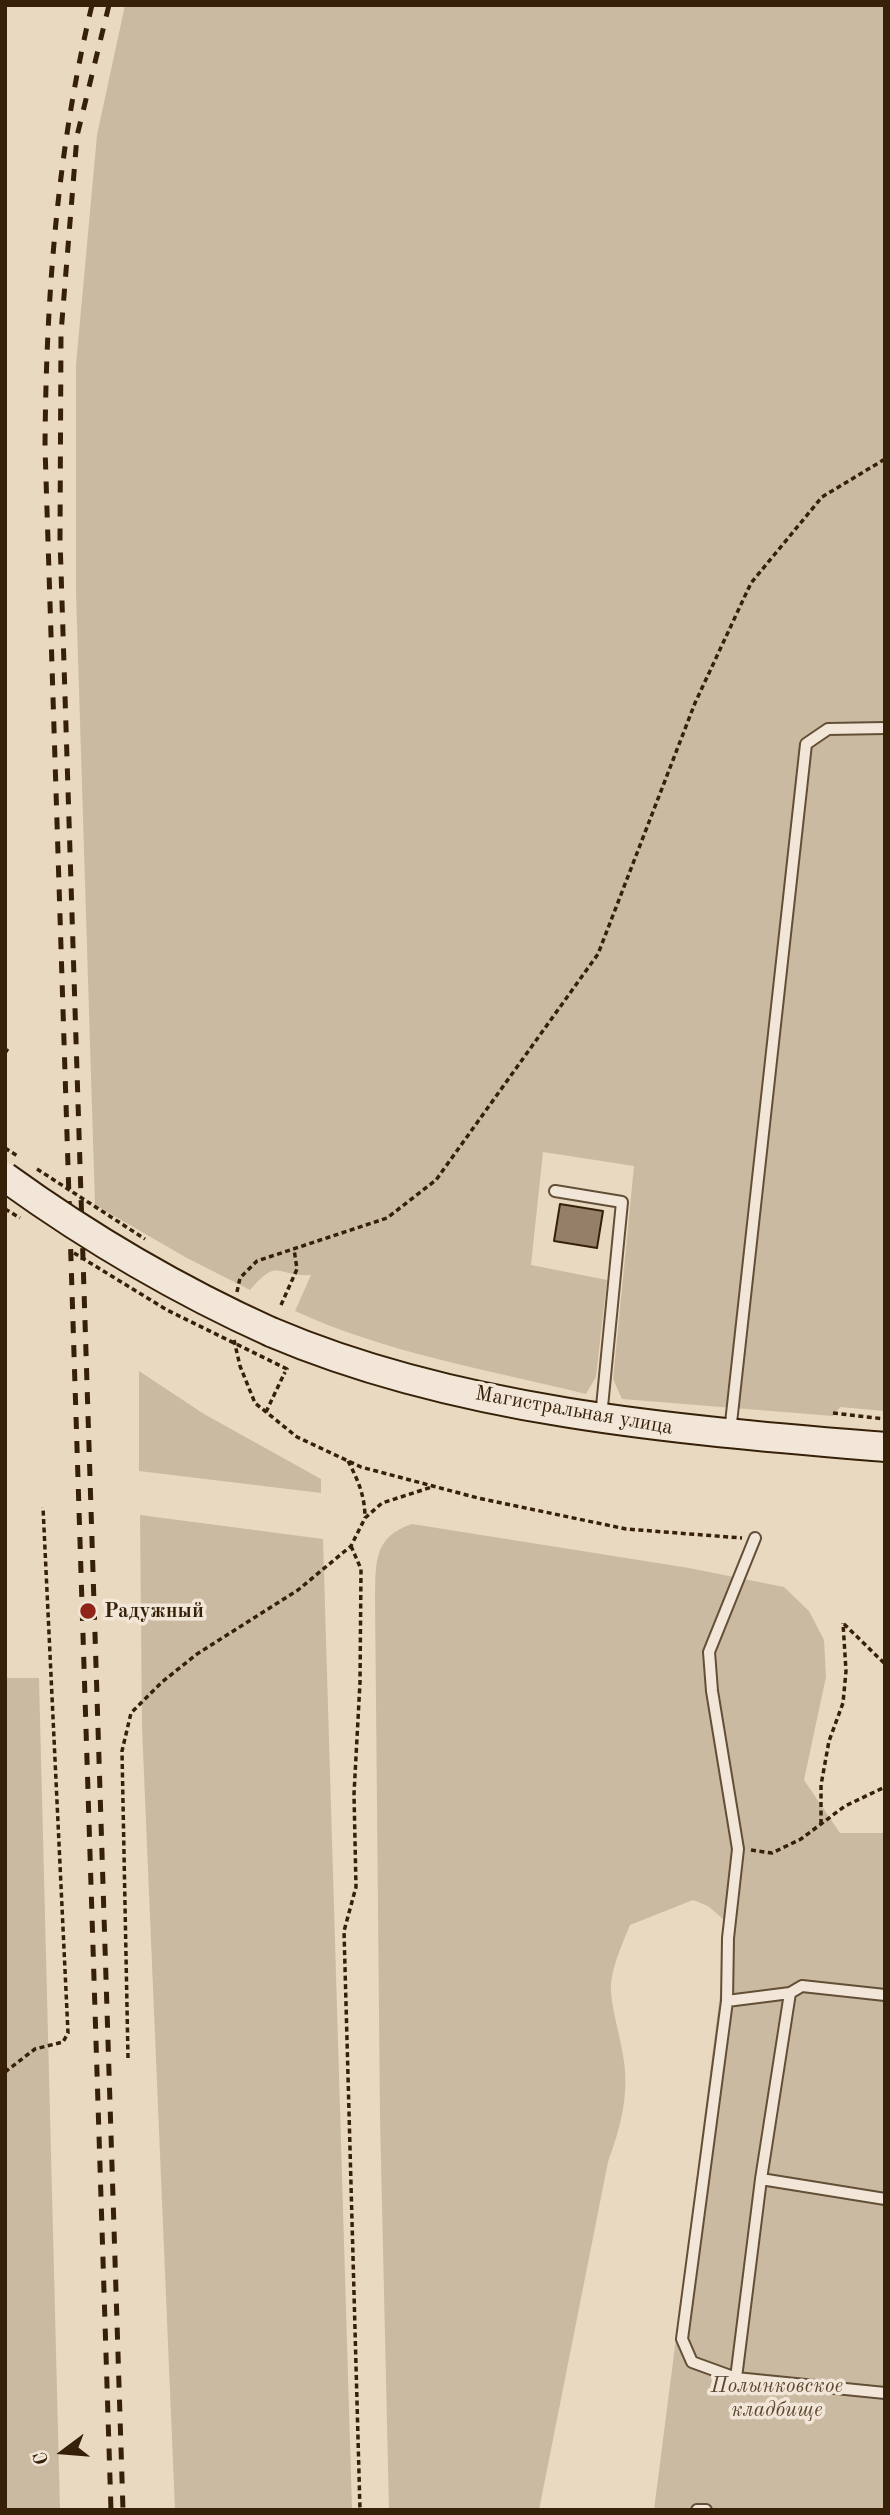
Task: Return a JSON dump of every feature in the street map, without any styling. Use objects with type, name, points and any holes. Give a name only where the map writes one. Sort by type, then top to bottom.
[{"type":"main road","name":"Магистральная улица","points":[[15,1169],[80,1228],[170,1281],[277,1315],[359,1365],[417,1380],[600,1416],[730,1434],[885,1447]]},
{"type":"lane","points":[[730,1434],[806,744],[828,729],[885,728]]},
{"type":"lane","points":[[555,1191],[622,1202],[600,1416]]},
{"type":"lane","points":[[755,1538],[709,1652],[712,1691],[738,1849],[728,1938],[727,2001],[682,2339],[692,2362],[736,2378],[885,2393]]},
{"type":"lane","points":[[727,2001],[790,1993],[803,1986],[885,1995]]},
{"type":"lane","points":[[736,2378],[761,2179],[790,1993]]},
{"type":"lane","points":[[761,2179],[885,2199]]},
{"type":"lane","points":[[697,2510],[706,2510]]},
{"type":"path","points":[[235,1299],[240,1278],[257,1261],[387,1218],[436,1180],[598,954],[695,702],[751,583],[822,497],[885,459]]},
{"type":"path","points":[[5,1053],[9,1047]]},
{"type":"path","points":[[5,1147],[15,1169]]},
{"type":"path","points":[[35,1168],[156,1245]]},
{"type":"path","points":[[277,1315],[297,1269],[294,1249]]},
{"type":"path","points":[[232,1287],[244,1292]]},
{"type":"path","points":[[233,1331],[240,1366],[255,1403],[296,1437],[348,1461],[435,1487],[626,1528],[755,1538]]},
{"type":"path","points":[[266,1412],[284,1374]]},
{"type":"path","points":[[833,1413],[885,1419]]},
{"type":"path","points":[[348,1461],[359,1481],[365,1518]]},
{"type":"path","points":[[128,2058],[122,1751],[131,1713],[197,1654],[298,1590],[351,1546],[365,1518],[382,1503],[435,1487]]},
{"type":"path","points":[[5,2072],[35,2049],[63,2042],[68,2033],[43,1507]]},
{"type":"path","points":[[351,1546],[361,1569],[360,1682],[354,1794],[356,1886],[344,1931],[360,2510]]},
{"type":"path","points":[[821,1824],[821,1785],[829,1741],[843,1703],[846,1671],[843,1623],[885,1664]]},
{"type":"path","points":[[738,1849],[772,1853],[801,1839],[845,1806],[885,1787]]},
{"type":"green space","points":[[125,5],[885,5],[885,1411],[840,1407],[833,1416],[622,1399],[613,1379],[634,1166],[543,1152],[531,1265],[607,1280],[596,1377],[586,1394],[438,1359],[330,1326],[295,1311],[311,1275],[273,1271],[250,1290],[187,1258],[95,1205],[76,592],[76,365],[97,135]]},
{"type":"green space","points":[[139,1371],[204,1414],[321,1479],[321,1493],[139,1471]]},
{"type":"green space","points":[[140,1515],[323,1539],[352,2510],[175,2510],[142,1727]]},
{"type":"green space","name":"Полынковское кладбище","points":[[412,1524],[689,1568],[784,1587],[809,1611],[824,1640],[826,1677],[804,1780],[840,1833],[885,1833],[885,2510],[654,2510],[729,1924],[708,1906],[693,1900],[630,1925],[614,1966],[611,1992],[624,2062],[624,2100],[620,2125],[608,2162],[539,2510],[389,2510],[380,2118],[375,1585],[377,1562],[383,1544],[399,1529]]},
{"type":"green space","points":[[5,1678],[39,1678],[60,2510],[5,2510]]},
{"type":"building","points":[[560,1204],[603,1211],[597,1248],[554,1241]]},
{"type":"railway","points":[[92,5],[70,114],[56,224],[48,335],[45,447],[111,2510]]},
{"type":"railway","points":[[109,5],[77,136],[61,333],[60,539],[123,2510]]},
{"type":"place","name":"Радужный","points":[[88,1611]]}]
